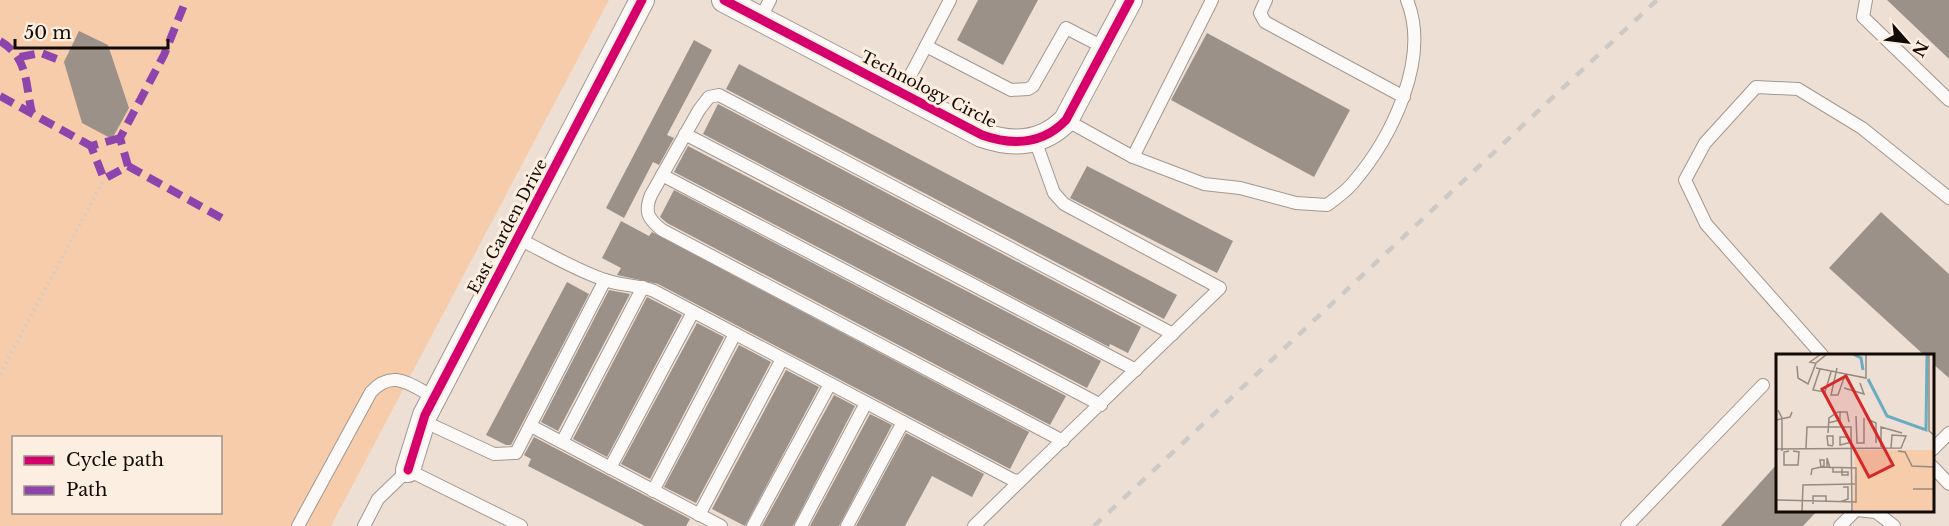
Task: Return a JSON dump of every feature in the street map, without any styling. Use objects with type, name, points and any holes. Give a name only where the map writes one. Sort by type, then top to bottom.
[{"type":"street","name":"East Garden Drive","points":[[408,470],[423,421],[434,397],[642,0]]},
{"type":"street","name":"Technology Circle","points":[[724,0],[765,9],[901,93],[998,141],[1035,140],[1066,120],[1105,48],[1125,2]]},
{"type":"lane","points":[[901,93],[950,0]]},
{"type":"lane","points":[[1133,157],[1212,0]]},
{"type":"lane","points":[[1266,0],[1260,13],[1265,21],[1404,97]]},
{"type":"lane","points":[[1066,120],[1133,157],[1204,184],[1240,188],[1296,203],[1327,205],[1352,185],[1382,140],[1404,97],[1414,52],[1412,13],[1407,0]]},
{"type":"lane","points":[[1866,0],[1863,17],[1949,100]]},
{"type":"lane","points":[[926,46],[1011,90],[1033,86],[1066,28],[1105,48]]},
{"type":"lane","points":[[1821,354],[1706,224],[1685,180],[1706,143],[1756,87],[1797,89],[1862,128],[1949,198]]},
{"type":"lane","points":[[1063,441],[662,230],[650,220],[646,207],[685,134],[709,97],[719,95],[1173,334]]},
{"type":"lane","points":[[685,134],[1136,370]]},
{"type":"lane","points":[[974,526],[1220,288],[1057,198],[1045,174],[1035,140]]},
{"type":"lane","points":[[662,175],[1101,405]]},
{"type":"lane","points":[[517,238],[604,280],[634,288],[643,287],[1013,480],[1020,481]]},
{"type":"lane","points":[[423,421],[494,454],[516,453],[604,280]]},
{"type":"lane","points":[[562,442],[643,287]]},
{"type":"lane","points":[[610,468],[693,312]]},
{"type":"lane","points":[[653,490],[735,334]]},
{"type":"lane","points":[[699,515],[782,358]]},
{"type":"lane","points":[[298,526],[370,392],[380,382],[392,378],[403,381],[434,397]]},
{"type":"lane","points":[[753,526],[830,384]]},
{"type":"lane","points":[[1626,526],[1763,385]]},
{"type":"lane","points":[[801,526],[866,403]]},
{"type":"lane","points":[[848,526],[903,422]]},
{"type":"lane","points":[[531,426],[721,526]]},
{"type":"lane","points":[[1934,448],[1949,432]]},
{"type":"lane","points":[[1934,468],[1949,484]]},
{"type":"lane","points":[[364,526],[378,499],[408,470],[521,526]]},
{"type":"lane","points":[[1840,526],[1856,511]]},
{"type":"lane","points":[[1866,511],[1876,512],[1894,526]]},
{"type":"path","points":[[0,375],[104,178]]},
{"type":"shaded area","points":[[0,0],[609,0],[331,526],[0,526]]},
{"type":"building","points":[[978,0],[1038,0],[1003,65],[957,40]]},
{"type":"building","points":[[1887,0],[1949,0],[1949,59]]},
{"type":"building","points":[[79,31],[108,45],[129,108],[112,139],[82,123],[64,62]]},
{"type":"building","points":[[1207,33],[1350,110],[1314,177],[1171,100]]},
{"type":"building","points":[[694,40],[712,50],[667,135],[674,138],[659,165],[653,162],[624,218],[606,208]]},
{"type":"building","points":[[739,64],[1177,295],[1164,319],[726,89]]},
{"type":"building","points":[[718,104],[1141,327],[1128,353],[1110,344],[1109,347],[703,134]]},
{"type":"building","points":[[688,146],[1101,361],[1087,388],[674,172]]},
{"type":"building","points":[[1087,166],[1233,241],[1217,273],[1070,198]]},
{"type":"building","points":[[674,190],[1066,396],[1050,425],[667,223],[660,217]]},
{"type":"building","points":[[1881,212],[1949,274],[1949,378],[1934,365],[1934,354],[1923,354],[1829,268]]},
{"type":"building","points":[[621,221],[649,236],[652,232],[1029,432],[1010,469],[658,284],[617,275],[621,268],[602,258]]},
{"type":"building","points":[[567,282],[589,294],[511,445],[506,445],[486,435]]},
{"type":"building","points":[[609,290],[630,294],[558,431],[541,422]]},
{"type":"building","points":[[647,297],[682,315],[607,457],[573,439]]},
{"type":"building","points":[[697,323],[724,337],[650,479],[621,464]]},
{"type":"building","points":[[739,345],[771,362],[696,503],[664,487]]},
{"type":"building","points":[[786,370],[819,387],[745,526],[712,509]]},
{"type":"building","points":[[834,395],[855,406],[793,526],[762,526]]},
{"type":"building","points":[[870,414],[892,425],[839,526],[810,526]]},
{"type":"building","points":[[906,433],[984,474],[972,497],[932,476],[905,526],[856,526]]},
{"type":"building","points":[[534,437],[690,519],[686,526],[645,526],[528,466],[531,459],[524,455]]},
{"type":"building","points":[[1776,465],[1776,511],[1817,511],[1803,526],[1721,526]]},
{"type":"railway","points":[[1094,526],[1657,0]]},
{"type":"marked path","points":[[120,138],[91,146],[104,179],[128,166],[120,138],[164,55],[186,0]]},
{"type":"marked path","points":[[0,41],[16,55],[21,64],[32,113]]},
{"type":"marked path","points":[[20,57],[41,53],[64,62]]},
{"type":"marked path","points":[[0,96],[91,146]]},
{"type":"marked path","points":[[128,166],[227,221]]},
{"type":"cycle path","points":[[408,470],[425,415],[642,0]]},
{"type":"cycle path","points":[[724,0],[982,135],[1005,141],[1027,141],[1037,138],[1048,134],[1066,120],[1130,0]]}]
